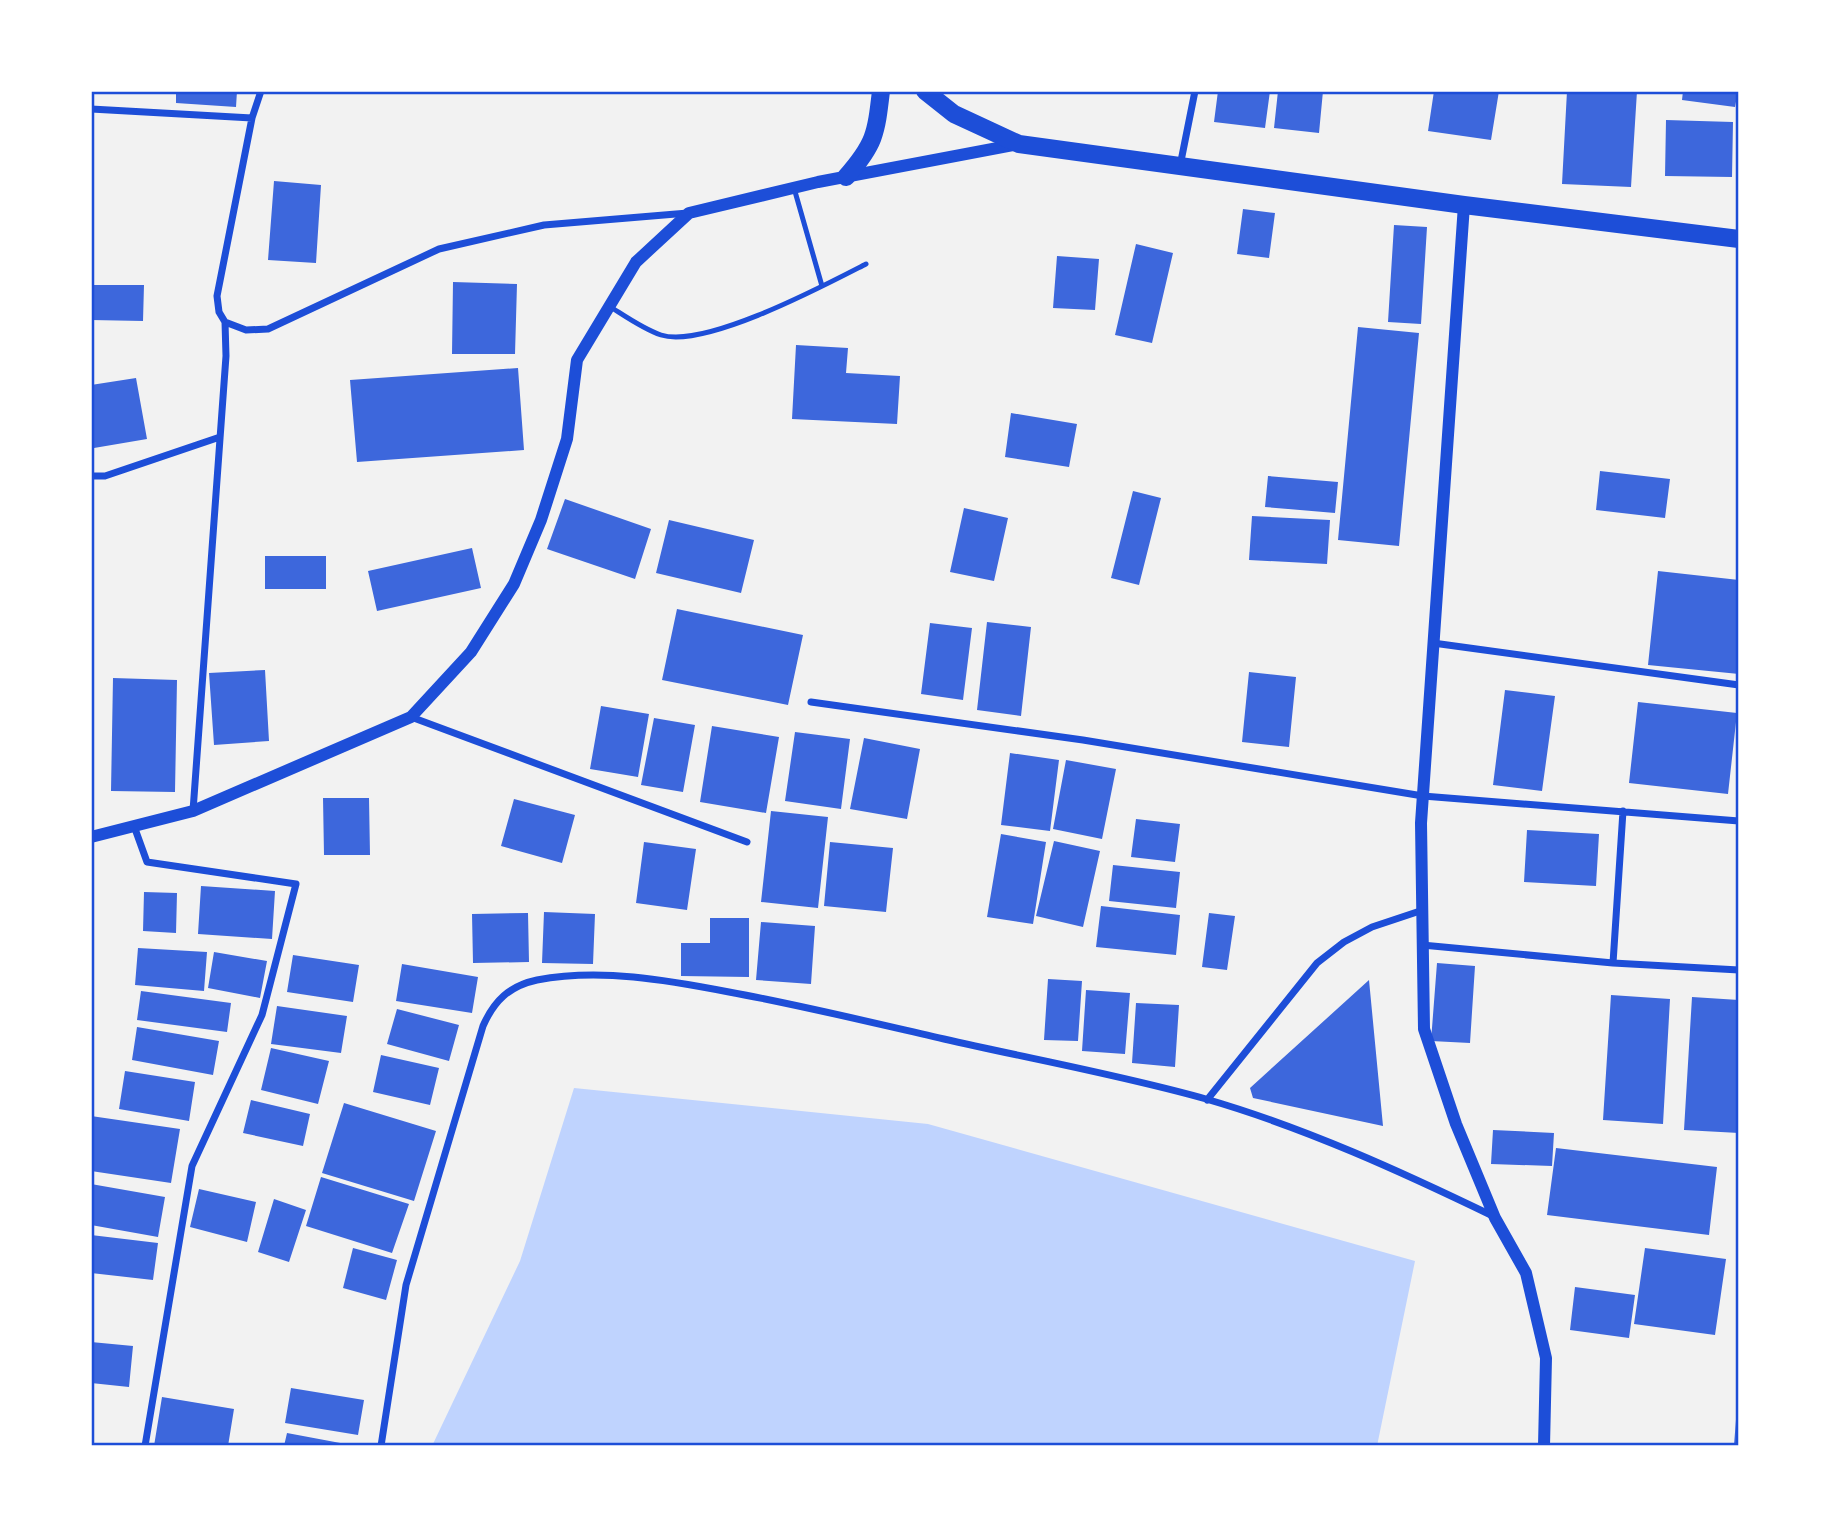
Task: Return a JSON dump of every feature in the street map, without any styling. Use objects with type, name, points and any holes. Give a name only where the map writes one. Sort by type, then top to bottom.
[{"type":"main road","points":[[846,177],[869,152],[877,123],[881,91]]},
{"type":"main road","points":[[925,91],[954,114],[1019,144],[1464,205],[1739,239]]},
{"type":"street","points":[[192,811],[220,437],[225,322],[219,312],[217,296],[252,118],[261,91]]},
{"type":"street","points":[[1180,167],[1195,91]]},
{"type":"street","points":[[91,109],[252,118]]},
{"type":"street","points":[[225,322],[246,330],[268,329],[439,249],[544,225],[689,214],[794,188],[1019,144]]},
{"type":"street","points":[[1464,205],[1423,796],[1424,1029],[1456,1124],[1495,1218],[1525,1273],[1546,1358],[1544,1446]]},
{"type":"street","points":[[91,837],[192,811],[411,717],[471,652],[514,584],[541,520],[567,439],[577,360],[636,262],[689,214]]},
{"type":"street","points":[[91,476],[105,477],[220,437]]},
{"type":"street","points":[[1433,643],[1739,685]]},
{"type":"street","points":[[811,702],[1083,740],[1423,796],[1739,821]]},
{"type":"street","points":[[411,717],[747,842]]},
{"type":"street","points":[[1613,963],[1623,811]]},
{"type":"street","points":[[134,826],[147,862],[296,884],[262,1015],[192,1166],[145,1446]]},
{"type":"street","points":[[1207,1100],[1317,963],[1344,942],[1372,927],[1423,910]]},
{"type":"street","points":[[1422,945],[1613,963],[1739,970]]},
{"type":"street","points":[[381,1446],[406,1285],[483,1026],[492,1006],[508,990],[535,980],[580,975],[634,977],[777,1001],[1207,1100],[1383,1163],[1495,1218]]},
{"type":"lane","points":[[794,188],[822,286]]},
{"type":"lane","points":[[610,306],[662,335],[679,337],[724,326],[822,286],[866,264]]},
{"type":"water","points":[[574,1088],[928,1124],[1415,1261],[1377,1446],[432,1446],[520,1261]]},
{"type":"building","points":[[176,91],[237,91],[236,107],[176,103]]},
{"type":"building","points":[[1218,91],[1270,91],[1265,128],[1214,122]]},
{"type":"building","points":[[1278,91],[1323,91],[1319,133],[1274,128]]},
{"type":"building","points":[[1434,91],[1499,91],[1491,140],[1428,131]]},
{"type":"building","points":[[1567,91],[1637,91],[1631,187],[1562,184]]},
{"type":"building","points":[[1683,91],[1738,91],[1735,107],[1682,100]]},
{"type":"building","points":[[1666,120],[1733,122],[1732,177],[1665,176]]},
{"type":"building","points":[[274,181],[321,185],[316,263],[268,260]]},
{"type":"building","points":[[1243,209],[1275,213],[1269,258],[1237,254]]},
{"type":"building","points":[[1394,225],[1427,227],[1421,324],[1388,322]]},
{"type":"building","points":[[1136,244],[1173,253],[1152,343],[1115,335]]},
{"type":"building","points":[[1057,256],[1099,259],[1095,310],[1053,308]]},
{"type":"building","points":[[453,282],[517,284],[515,354],[452,354]]},
{"type":"building","points":[[91,285],[144,285],[143,321],[91,320]]},
{"type":"building","points":[[1358,327],[1419,333],[1399,546],[1338,540]]},
{"type":"building","points":[[796,345],[848,348],[846,373],[900,376],[897,424],[792,419]]},
{"type":"building","points":[[518,368],[524,450],[357,462],[350,380]]},
{"type":"building","points":[[136,378],[147,439],[94,448],[91,385]]},
{"type":"building","points":[[1011,413],[1077,424],[1069,467],[1005,457]]},
{"type":"building","points":[[1600,471],[1670,479],[1665,518],[1596,510]]},
{"type":"building","points":[[1268,476],[1338,482],[1335,513],[1265,507]]},
{"type":"building","points":[[1133,491],[1161,498],[1139,585],[1111,578]]},
{"type":"building","points":[[565,499],[651,529],[635,579],[547,549]]},
{"type":"building","points":[[964,508],[1008,518],[994,581],[950,572]]},
{"type":"building","points":[[1252,516],[1330,520],[1327,564],[1249,560]]},
{"type":"building","points":[[669,520],[754,540],[741,593],[656,573]]},
{"type":"building","points":[[472,548],[481,588],[377,611],[368,571]]},
{"type":"building","points":[[265,556],[326,556],[326,589],[265,589]]},
{"type":"building","points":[[1658,571],[1739,580],[1739,674],[1648,665]]},
{"type":"building","points":[[677,609],[803,635],[788,705],[662,680]]},
{"type":"building","points":[[987,622],[1031,627],[1021,716],[977,710]]},
{"type":"building","points":[[930,623],[972,628],[963,700],[921,694]]},
{"type":"building","points":[[265,670],[269,741],[214,745],[209,673]]},
{"type":"building","points":[[1249,672],[1296,677],[1289,747],[1242,742]]},
{"type":"building","points":[[113,678],[177,680],[175,792],[111,791]]},
{"type":"building","points":[[1505,690],[1555,696],[1542,791],[1493,785]]},
{"type":"building","points":[[1638,702],[1737,713],[1728,794],[1629,783]]},
{"type":"building","points":[[601,706],[649,714],[638,777],[590,769]]},
{"type":"building","points":[[654,718],[695,725],[683,792],[641,785]]},
{"type":"building","points":[[712,726],[779,737],[766,813],[700,802]]},
{"type":"building","points":[[795,732],[850,739],[841,809],[785,801]]},
{"type":"building","points":[[864,738],[920,749],[907,819],[850,809]]},
{"type":"building","points":[[1010,753],[1059,760],[1050,831],[1001,825]]},
{"type":"building","points":[[1066,760],[1116,769],[1102,839],[1053,829]]},
{"type":"building","points":[[323,798],[369,798],[370,855],[324,855]]},
{"type":"building","points":[[514,799],[575,815],[562,863],[501,846]]},
{"type":"building","points":[[771,811],[828,817],[818,908],[761,902]]},
{"type":"building","points":[[1136,819],[1180,824],[1175,862],[1131,857]]},
{"type":"building","points":[[1527,830],[1599,834],[1596,886],[1524,882]]},
{"type":"building","points":[[1001,834],[1046,842],[1033,924],[987,917]]},
{"type":"building","points":[[1054,841],[1100,851],[1083,927],[1036,916]]},
{"type":"building","points":[[644,842],[696,849],[687,910],[636,903]]},
{"type":"building","points":[[830,842],[893,848],[886,912],[824,906]]},
{"type":"building","points":[[1113,865],[1180,872],[1176,908],[1109,901]]},
{"type":"building","points":[[201,886],[275,891],[272,939],[198,934]]},
{"type":"building","points":[[144,892],[177,893],[176,933],[143,931]]},
{"type":"building","points":[[1101,906],[1180,915],[1176,955],[1096,947]]},
{"type":"building","points":[[544,912],[595,914],[593,964],[542,963]]},
{"type":"building","points":[[528,913],[529,962],[473,963],[472,914]]},
{"type":"building","points":[[1209,913],[1235,916],[1227,970],[1202,967]]},
{"type":"building","points":[[710,918],[749,918],[749,977],[681,976],[681,943],[710,943]]},
{"type":"building","points":[[761,922],[815,926],[811,984],[756,980]]},
{"type":"building","points":[[138,948],[207,952],[204,991],[135,985]]},
{"type":"building","points":[[214,952],[267,961],[260,998],[208,988]]},
{"type":"building","points":[[293,955],[359,965],[353,1002],[287,992]]},
{"type":"building","points":[[1437,963],[1475,966],[1470,1043],[1431,1041]]},
{"type":"building","points":[[402,964],[478,977],[472,1013],[396,1001]]},
{"type":"building","points":[[1048,979],[1082,981],[1078,1041],[1044,1040]]},
{"type":"building","points":[[1369,980],[1383,1126],[1253,1098],[1250,1088]]},
{"type":"building","points":[[1086,990],[1130,993],[1125,1054],[1082,1051]]},
{"type":"building","points":[[141,991],[231,1003],[227,1032],[137,1020]]},
{"type":"building","points":[[1611,995],[1670,999],[1663,1124],[1603,1120]]},
{"type":"building","points":[[1692,997],[1739,1000],[1739,1133],[1684,1130]]},
{"type":"building","points":[[1136,1003],[1179,1005],[1175,1067],[1132,1063]]},
{"type":"building","points":[[277,1006],[347,1016],[341,1053],[271,1044]]},
{"type":"building","points":[[397,1009],[459,1025],[449,1061],[387,1044]]},
{"type":"building","points":[[137,1027],[219,1041],[213,1075],[132,1060]]},
{"type":"building","points":[[271,1048],[329,1061],[318,1104],[261,1090]]},
{"type":"building","points":[[381,1055],[439,1068],[430,1105],[373,1092]]},
{"type":"building","points":[[125,1071],[195,1082],[189,1121],[119,1109]]},
{"type":"building","points":[[251,1100],[310,1114],[303,1146],[243,1133]]},
{"type":"building","points":[[344,1103],[436,1131],[414,1201],[322,1173]]},
{"type":"building","points":[[91,1116],[180,1129],[171,1183],[91,1171]]},
{"type":"building","points":[[1493,1130],[1554,1133],[1552,1166],[1491,1164]]},
{"type":"building","points":[[1556,1148],[1717,1167],[1709,1235],[1547,1215]]},
{"type":"building","points":[[321,1177],[409,1204],[392,1253],[306,1226]]},
{"type":"building","points":[[91,1184],[165,1197],[158,1237],[91,1225]]},
{"type":"building","points":[[199,1189],[256,1202],[247,1242],[190,1227]]},
{"type":"building","points":[[274,1199],[306,1210],[289,1262],[258,1252]]},
{"type":"building","points":[[91,1235],[158,1243],[153,1280],[91,1273]]},
{"type":"building","points":[[353,1248],[397,1260],[386,1300],[343,1288]]},
{"type":"building","points":[[1645,1248],[1726,1259],[1715,1335],[1634,1324]]},
{"type":"building","points":[[1575,1287],[1635,1295],[1629,1338],[1570,1330]]},
{"type":"building","points":[[91,1342],[133,1346],[129,1387],[91,1383]]},
{"type":"building","points":[[291,1388],[364,1400],[358,1435],[285,1423]]},
{"type":"building","points":[[162,1397],[234,1409],[228,1446],[154,1446]]},
{"type":"building","points":[[1737,1407],[1739,1445],[1734,1445]]},
{"type":"building","points":[[287,1433],[351,1445],[351,1446],[284,1446]]}]
